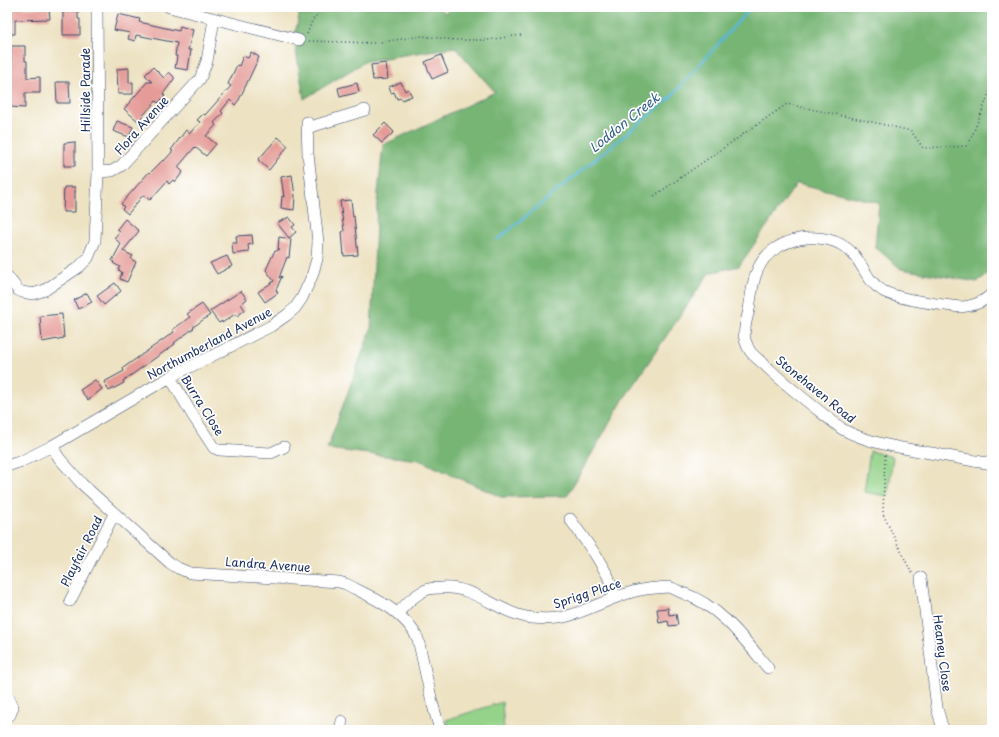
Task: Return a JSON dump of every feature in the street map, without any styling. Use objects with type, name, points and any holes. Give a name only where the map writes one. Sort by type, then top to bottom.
[{"type":"street","name":"Hillside Parade","points":[[98,7],[98,172]]},
{"type":"street","points":[[169,7],[299,40]]},
{"type":"street","name":"Flora Avenue","points":[[98,172],[112,171],[120,166],[200,79],[207,61],[214,19]]},
{"type":"street","name":"Northumberland Avenue","points":[[7,466],[22,461],[52,446],[170,377],[271,326],[287,316],[302,298],[318,259],[318,242],[308,154],[307,125],[364,110]]},
{"type":"street","points":[[7,276],[18,290],[27,294],[33,294],[45,290],[79,267],[88,258],[95,241],[98,172]]},
{"type":"street","name":"Stonehaven Road","points":[[992,294],[980,303],[960,307],[892,295],[874,284],[868,278],[852,252],[842,244],[821,238],[801,238],[784,244],[762,261],[754,279],[744,338],[750,351],[777,377],[842,429],[864,439],[885,445],[992,464]]},
{"type":"street","name":"Burra Close","points":[[170,377],[214,448],[219,450],[271,453],[284,447]]},
{"type":"street","name":"Landra Avenue","points":[[52,446],[59,458],[82,484],[114,514],[170,563],[178,568],[190,573],[339,582],[346,584],[398,613],[407,622],[418,639],[440,730]]},
{"type":"street","name":"Playfair Road","points":[[70,601],[114,514]]},
{"type":"street","points":[[570,520],[595,554],[608,576],[614,597]]},
{"type":"street","name":"Heaney Close","points":[[922,578],[937,708],[942,726],[945,730]]},
{"type":"street","name":"Sprigg Place","points":[[398,613],[415,596],[428,589],[461,589],[506,610],[530,618],[551,618],[566,616],[590,608],[614,597],[644,588],[668,587],[692,596],[720,614],[745,640],[768,668]]},
{"type":"street","points":[[7,697],[9,698],[13,707],[10,715],[7,716]]},
{"type":"path","points":[[299,40],[307,34],[312,21],[320,11],[337,7]]},
{"type":"path","points":[[299,40],[374,43],[422,36],[455,40],[488,40],[521,35]]},
{"type":"path","points":[[654,196],[787,104],[911,131],[923,148],[968,146],[992,86]]},
{"type":"path","points":[[885,445],[883,514],[911,572],[922,578]]},
{"type":"green space","points":[[301,7],[441,7],[444,13],[455,7],[992,7],[992,271],[977,282],[901,269],[875,247],[879,203],[797,183],[739,266],[709,273],[623,400],[567,496],[501,497],[419,460],[327,449],[371,329],[377,203],[383,145],[495,92],[455,47],[366,61],[304,99],[294,38]]},
{"type":"green space","points":[[870,451],[893,457],[888,496],[864,492]]},
{"type":"green space","points":[[502,702],[504,730],[450,730],[446,720]]},
{"type":"building","points":[[7,7],[49,8],[50,19],[15,20],[15,34],[7,34]]},
{"type":"building","points":[[63,7],[78,7],[80,35],[63,35]]},
{"type":"building","points":[[118,14],[140,19],[139,22],[179,31],[180,26],[193,30],[188,50],[191,50],[188,70],[175,68],[177,43],[136,35],[135,41],[128,39],[130,33],[114,30]]},
{"type":"building","points":[[11,46],[25,46],[27,78],[40,77],[40,93],[25,93],[25,108],[10,107]]},
{"type":"building","points":[[251,52],[259,57],[239,100],[235,105],[230,100],[221,111],[223,113],[214,123],[216,125],[206,136],[216,144],[206,156],[195,147],[178,167],[183,172],[175,182],[173,180],[169,184],[167,181],[150,200],[143,195],[128,214],[122,209],[124,207],[121,204],[149,172],[150,173],[163,160],[164,161],[173,151],[171,150],[186,130],[190,133],[200,122],[197,120],[203,114],[205,115],[231,86],[228,84],[237,65],[239,66],[243,56],[248,58]]},
{"type":"building","points":[[441,55],[448,72],[432,79],[425,62]]},
{"type":"building","points":[[386,63],[388,79],[373,80],[371,65]]},
{"type":"building","points":[[153,67],[164,78],[169,72],[174,79],[163,94],[165,96],[158,103],[156,101],[138,121],[124,109],[147,82],[152,82],[145,75]]},
{"type":"building","points":[[129,68],[129,83],[133,82],[133,94],[118,94],[117,69]]},
{"type":"building","points":[[56,82],[69,82],[70,103],[57,103]]},
{"type":"building","points":[[401,82],[405,91],[408,89],[412,96],[402,100],[401,98],[397,99],[394,92],[391,93],[389,87]]},
{"type":"building","points":[[357,83],[359,92],[340,97],[338,88]]},
{"type":"building","points":[[117,121],[133,127],[129,137],[113,131]]},
{"type":"building","points":[[385,123],[394,132],[382,143],[373,135]]},
{"type":"building","points":[[278,137],[288,146],[269,170],[258,160]]},
{"type":"building","points":[[75,142],[75,166],[64,166],[64,143]]},
{"type":"building","points":[[292,175],[295,196],[294,210],[281,208],[282,196],[284,197],[281,177]]},
{"type":"building","points":[[64,187],[75,187],[75,212],[63,212]]},
{"type":"building","points":[[351,200],[358,255],[344,256],[342,232],[344,231],[340,201]]},
{"type":"building","points":[[289,217],[295,225],[292,227],[296,232],[289,238],[277,223]]},
{"type":"building","points":[[125,219],[139,231],[123,251],[133,256],[131,259],[136,262],[127,282],[120,279],[122,272],[118,270],[120,267],[112,261],[121,244],[114,238],[120,231],[117,229]]},
{"type":"building","points":[[252,235],[253,244],[248,245],[249,252],[233,254],[232,243],[237,243],[236,236]]},
{"type":"building","points":[[279,237],[291,239],[289,258],[287,257],[279,278],[282,276],[276,290],[278,293],[265,302],[258,292],[274,281],[266,270],[274,252],[280,249],[278,249]]},
{"type":"building","points":[[227,256],[232,266],[217,274],[210,263]]},
{"type":"building","points":[[115,283],[121,291],[104,305],[97,296]]},
{"type":"building","points":[[241,291],[247,299],[241,304],[245,310],[237,316],[235,314],[222,323],[222,321],[219,323],[210,311]]},
{"type":"building","points":[[87,293],[92,302],[78,309],[74,300]]},
{"type":"building","points":[[202,304],[210,315],[193,327],[194,328],[174,343],[175,344],[123,381],[124,383],[109,391],[104,382],[124,371],[123,368],[174,332],[172,330],[190,317],[187,314]]},
{"type":"building","points":[[62,314],[64,338],[42,342],[40,316]]},
{"type":"building","points":[[95,380],[102,389],[88,400],[80,390]]},
{"type":"building","points":[[668,608],[669,615],[676,614],[678,625],[669,626],[668,621],[659,623],[657,609]]},
{"type":"waterway","name":"Loddon Creek","points":[[497,240],[670,98],[751,7]]}]
